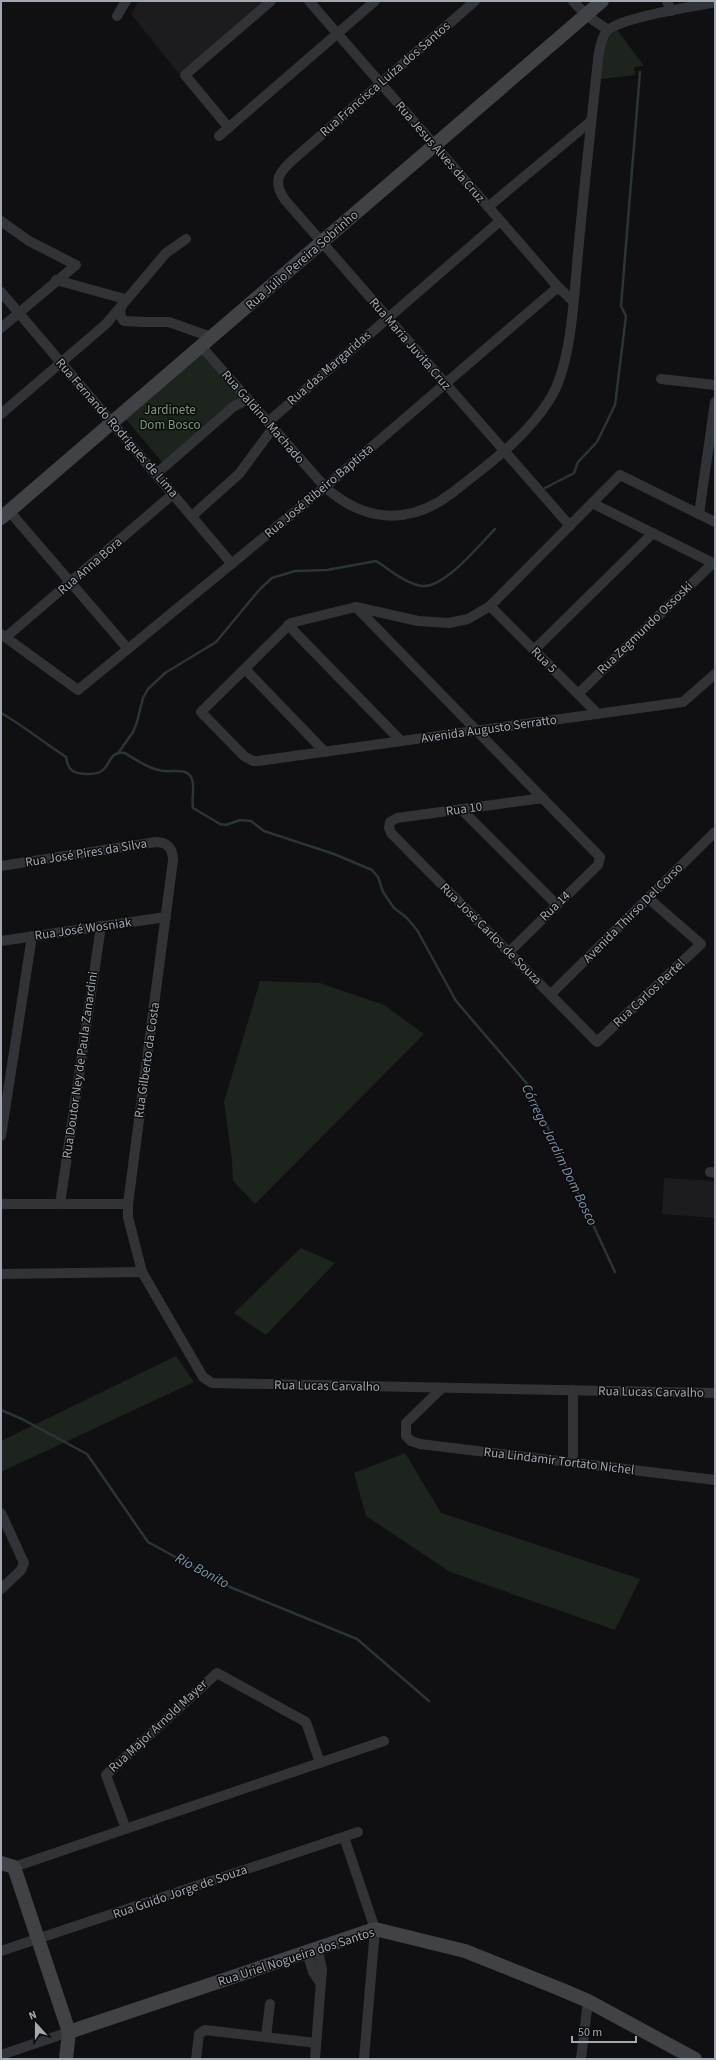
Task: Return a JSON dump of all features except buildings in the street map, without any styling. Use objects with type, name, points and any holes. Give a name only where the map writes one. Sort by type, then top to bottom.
[{"type":"street","points":[[117,16],[126,1]]},
{"type":"street","points":[[229,128],[185,75],[271,1]]},
{"type":"street","name":"Rua Jesus Alves da Cruz","points":[[309,1],[558,287],[573,301]]},
{"type":"street","points":[[219,136],[375,1]]},
{"type":"street","name":"Rua Francisca Luíza dos Santos","points":[[296,157],[475,1]]},
{"type":"street","points":[[573,1],[586,15],[608,30],[625,22],[715,2]]},
{"type":"street","name":"Rua Júlio Pereira Sobrinho","points":[[5,515],[602,1]]},
{"type":"street","points":[[667,1],[671,11]]},
{"type":"street","name":"Rua Galdino Machado","points":[[206,342],[248,399],[325,487],[345,503],[363,512],[385,515],[411,514],[437,504],[504,452],[541,412],[557,387],[565,361],[573,301],[598,56],[602,42],[608,30]]},
{"type":"street","points":[[488,207],[591,121]]},
{"type":"street","name":"Rua Maria Juvita Cruz","points":[[296,157],[280,173],[278,178],[279,190],[285,200],[444,384],[570,526]]},
{"type":"street","points":[[1,221],[28,241],[76,265],[56,280],[1,328]]},
{"type":"street","name":"Rua das Margaridas","points":[[192,516],[239,474],[270,425],[387,317],[500,221]]},
{"type":"street","points":[[1,414],[106,324],[125,299],[166,253],[186,239]]},
{"type":"street","points":[[56,280],[125,299]]},
{"type":"street","name":"Rua José Ribeiro Baptista","points":[[4,636],[78,690],[325,487],[558,287]]},
{"type":"street","name":"Rua Fernando Rodrigues de Lima","points":[[1,292],[232,564]]},
{"type":"street","points":[[125,299],[120,312],[120,317],[124,321],[146,322]]},
{"type":"street","points":[[106,324],[160,320],[179,324],[206,342]]},
{"type":"street","points":[[661,379],[715,385]]},
{"type":"street","points":[[156,474],[233,407],[248,399]]},
{"type":"street","points":[[699,514],[715,402]]},
{"type":"street","points":[[325,752],[245,668],[288,625],[356,607],[418,621],[440,623],[468,619],[490,606],[620,475],[715,522]]},
{"type":"street","name":"Rua Anna Bora","points":[[4,636],[71,582],[173,494]]},
{"type":"street","points":[[592,503],[714,563]]},
{"type":"street","points":[[5,515],[71,582],[128,648]]},
{"type":"street","points":[[534,650],[652,533]]},
{"type":"street","name":"Rua Zegmundo Ossoski","points":[[578,694],[714,563]]},
{"type":"street","name":"Rua 5","points":[[490,606],[598,714]]},
{"type":"street","points":[[356,607],[542,798]]},
{"type":"street","points":[[288,625],[401,742]]},
{"type":"street","name":"Avenida Augusto Serratto","points":[[245,668],[201,712],[244,756],[253,761],[401,742],[683,702],[715,674]]},
{"type":"street","name":"Rua 10","points":[[389,825],[393,819],[397,818],[542,798]]},
{"type":"street","name":"Rua 14","points":[[509,952],[598,865],[601,860],[599,855],[542,798]]},
{"type":"street","points":[[461,809],[557,905]]},
{"type":"street","name":"Rua José Carlos de Souza","points":[[389,825],[391,833],[597,1042]]},
{"type":"street","name":"Avenida Thirso Del Corso","points":[[551,994],[715,832]]},
{"type":"street","name":"Rua José Pires da Silva","points":[[1,866],[156,842],[161,842],[169,847]]},
{"type":"street","name":"Rua Gilberto da Costa","points":[[142,1272],[128,1217],[128,1204],[173,860],[169,847]]},
{"type":"street","name":"Rua Carlos Pertel","points":[[597,1042],[701,944],[648,898]]},
{"type":"street","name":"Rua José Wosniak","points":[[1,940],[166,917]]},
{"type":"street","name":"Rua Doutor Ney de Paula Zanardini","points":[[60,1204],[101,926]]},
{"type":"street","points":[[1,1136],[32,936]]},
{"type":"street","points":[[1,1204],[128,1204]]},
{"type":"street","points":[[1,1274],[142,1272]]},
{"type":"street","name":"Rua Lucas Carvalho","points":[[142,1272],[203,1377],[212,1383],[715,1393]]},
{"type":"street","name":"Rua Lindamir Tortato Nichel","points":[[442,1388],[409,1419],[404,1428],[406,1436],[411,1441],[420,1444],[715,1480]]},
{"type":"street","points":[[573,1390],[573,1463]]},
{"type":"street","points":[[1,1514],[23,1560],[23,1567],[1,1589]]},
{"type":"street","name":"Rua Major Arnold Mayer","points":[[126,1829],[106,1774],[217,1672],[306,1722],[320,1763]]},
{"type":"street","points":[[66,2059],[69,2032],[38,1940],[7,1865],[126,1829],[384,1741]]},
{"type":"street","name":"Rua Guido Jorge de Souza","points":[[1,1951],[38,1940],[358,1832]]},
{"type":"street","points":[[344,1837],[375,1929],[364,2059]]},
{"type":"street","name":"Rua Uriel Nogueira dos Santos","points":[[1,2055],[375,1929],[465,1951],[588,2001],[695,2059]]},
{"type":"street","points":[[312,1950],[322,1966],[315,2059]]},
{"type":"street","points":[[581,2059],[588,2001]]},
{"type":"street","points":[[266,2037],[270,2004]]},
{"type":"street","points":[[196,2059],[198,2038],[201,2032],[209,2030],[316,2043]]},
{"type":"shaded area","points":[[139,1],[263,1],[179,74],[131,14]]},
{"type":"shaded area","points":[[664,1178],[715,1181],[715,1218],[662,1214]]},
{"type":"green space","points":[[617,30],[644,66],[634,67],[635,75],[600,79],[605,45],[612,34]]},
{"type":"green space","name":"Jardinete Dom Bosco","points":[[201,351],[240,397],[163,463],[124,417]]},
{"type":"green space","points":[[260,981],[320,983],[384,1005],[424,1034],[255,1204],[233,1181],[232,1160],[224,1102]]},
{"type":"green space","points":[[301,1248],[335,1263],[266,1335],[234,1313]]},
{"type":"green space","points":[[176,1356],[194,1382],[1,1472],[1,1441]]},
{"type":"green space","points":[[405,1453],[441,1513],[640,1579],[615,1630],[450,1572],[366,1516],[354,1473]]},
{"type":"waterway","points":[[545,488],[574,473],[578,462],[597,442],[615,405],[626,316],[621,306],[640,72]]},
{"type":"waterway","points":[[119,752],[133,732],[143,698],[148,689],[165,673],[216,642],[260,589],[272,578],[295,571],[327,570],[376,561],[398,576],[416,585],[431,585],[441,580],[462,564],[495,529]]},
{"type":"waterway","name":"Córrego Jardim Dom Bosco","points":[[1,713],[18,723],[66,757],[68,766],[72,771],[87,774],[98,773],[104,769],[115,754],[119,753],[125,753],[154,769],[165,771],[183,771],[191,777],[193,788],[193,808],[220,824],[226,825],[240,820],[251,821],[264,831],[334,854],[372,870],[378,877],[383,892],[394,908],[406,917],[417,930],[456,1001],[528,1085],[615,1272]]},
{"type":"waterway","name":"Rio Bonito","points":[[1,1410],[22,1419],[87,1454],[148,1542],[230,1587],[357,1639],[429,1701]]}]
